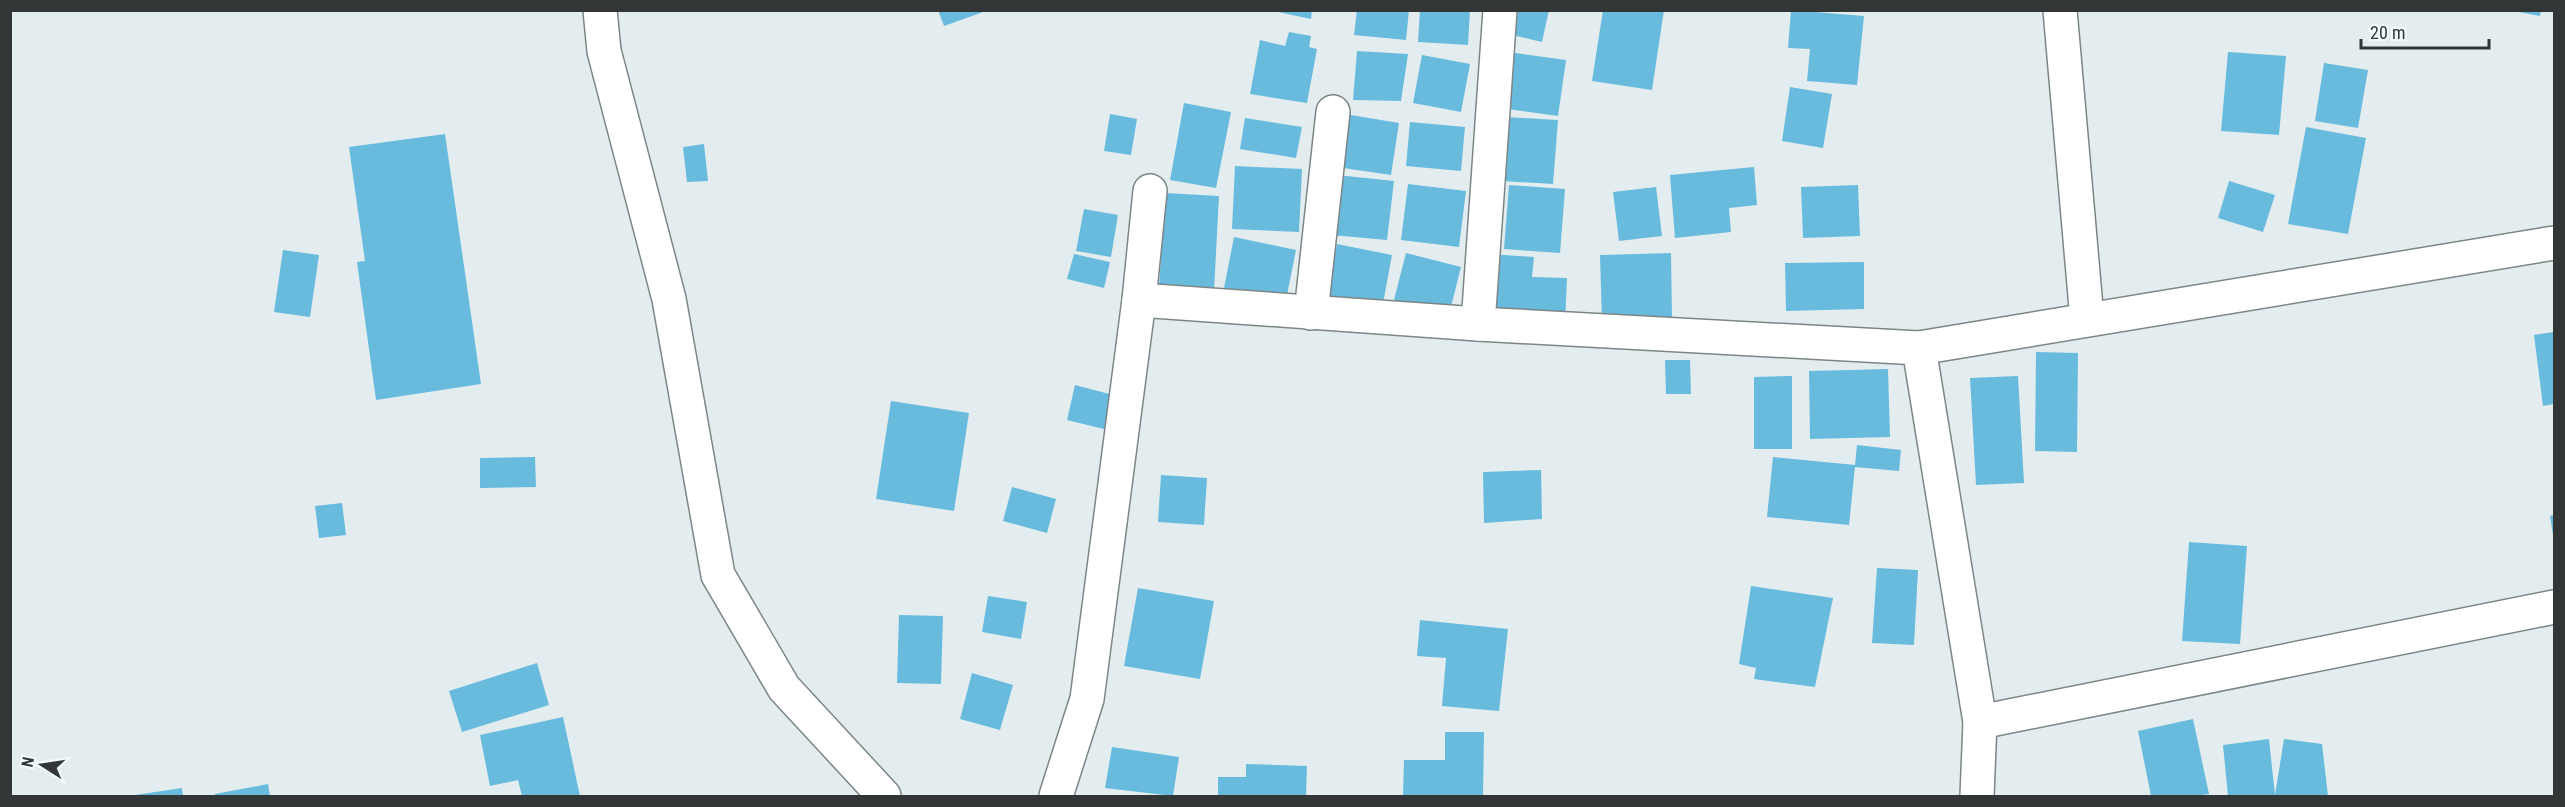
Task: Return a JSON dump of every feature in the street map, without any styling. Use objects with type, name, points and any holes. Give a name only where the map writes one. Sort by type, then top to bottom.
[{"type":"street","points":[[600,10],[604,51],[669,299],[718,575],[784,688],[880,796]]},
{"type":"street","points":[[1478,324],[1500,10]]},
{"type":"street","points":[[2060,10],[2086,319]]},
{"type":"street","points":[[1311,313],[1334,112]]},
{"type":"street","points":[[1056,796],[1087,699],[1139,300],[1150,190]]},
{"type":"street","points":[[1139,300],[1478,324],[1919,348],[2554,243]]},
{"type":"street","points":[[1919,348],[1980,722],[1977,796]]},
{"type":"street","points":[[1980,722],[2554,607]]},
{"type":"building","points":[[938,10],[986,10],[986,11],[944,26]]},
{"type":"building","points":[[1269,10],[1312,10],[1311,19]]},
{"type":"building","points":[[1357,10],[1409,10],[1406,40],[1354,35]]},
{"type":"building","points":[[1420,10],[1470,10],[1468,45],[1418,42]]},
{"type":"building","points":[[1513,10],[1549,10],[1542,42],[1508,34]]},
{"type":"building","points":[[1603,10],[1664,10],[1652,90],[1592,81]]},
{"type":"building","points":[[1791,10],[1864,16],[1857,85],[1807,81],[1810,49],[1788,48]]},
{"type":"building","points":[[2508,10],[2541,10],[2540,16]]},
{"type":"building","points":[[1289,32],[1311,36],[1309,47],[1317,49],[1307,103],[1250,94],[1260,40],[1285,46]]},
{"type":"building","points":[[1357,51],[1408,54],[1401,101],[1353,100]]},
{"type":"building","points":[[1508,52],[1566,60],[1558,116],[1500,108]]},
{"type":"building","points":[[2228,52],[2286,56],[2279,135],[2221,131]]},
{"type":"building","points":[[1422,55],[1470,64],[1461,112],[1413,103]]},
{"type":"building","points":[[2324,63],[2368,70],[2358,128],[2315,121]]},
{"type":"building","points":[[1790,87],[1832,94],[1823,148],[1782,141]]},
{"type":"building","points":[[1184,103],[1231,112],[1216,188],[1170,180]]},
{"type":"building","points":[[1110,114],[1137,119],[1131,155],[1104,151]]},
{"type":"building","points":[[1345,114],[1399,123],[1391,175],[1336,167]]},
{"type":"building","points":[[1506,117],[1558,120],[1553,184],[1502,181]]},
{"type":"building","points":[[1245,118],[1302,127],[1296,158],[1240,149]]},
{"type":"building","points":[[1410,122],[1465,127],[1461,171],[1406,166]]},
{"type":"building","points":[[2306,127],[2366,138],[2348,234],[2288,224]]},
{"type":"building","points":[[445,134],[481,384],[376,400],[357,262],[365,261],[349,147]]},
{"type":"building","points":[[704,144],[708,181],[687,182],[683,147]]},
{"type":"building","points":[[1235,166],[1302,169],[1299,232],[1232,229]]},
{"type":"building","points":[[1754,167],[1757,205],[1729,208],[1731,232],[1675,238],[1670,175]]},
{"type":"building","points":[[1337,175],[1394,181],[1387,240],[1331,235]]},
{"type":"building","points":[[2229,181],[2275,195],[2263,232],[2218,218]]},
{"type":"building","points":[[1408,184],[1466,191],[1459,247],[1401,240]]},
{"type":"building","points":[[1509,185],[1565,189],[1560,253],[1504,249]]},
{"type":"building","points":[[1858,185],[1860,236],[1803,238],[1801,187]]},
{"type":"building","points":[[1656,187],[1662,236],[1619,241],[1613,192]]},
{"type":"building","points":[[1165,193],[1219,196],[1214,291],[1159,288]]},
{"type":"building","points":[[1084,209],[1118,215],[1111,257],[1076,251]]},
{"type":"building","points":[[1234,237],[1296,250],[1286,300],[1224,288]]},
{"type":"building","points":[[1337,244],[1392,255],[1382,309],[1327,300]]},
{"type":"building","points":[[283,250],[319,255],[310,317],[274,312]]},
{"type":"building","points":[[1406,253],[1461,267],[1449,315],[1394,300]]},
{"type":"building","points":[[1671,253],[1672,320],[1602,322],[1600,255]]},
{"type":"building","points":[[1074,254],[1110,262],[1104,288],[1067,279]]},
{"type":"building","points":[[1489,254],[1534,257],[1532,277],[1567,278],[1565,323],[1486,319]]},
{"type":"building","points":[[1864,262],[1864,309],[1786,311],[1785,263]]},
{"type":"building","points":[[2554,332],[2554,404],[2543,406],[2534,335]]},
{"type":"building","points":[[2036,352],[2078,353],[2077,452],[2035,451]]},
{"type":"building","points":[[1665,360],[1690,360],[1691,394],[1666,394]]},
{"type":"building","points":[[1888,369],[1890,437],[1810,439],[1809,371]]},
{"type":"building","points":[[1792,376],[1792,449],[1754,449],[1754,377]]},
{"type":"building","points":[[2018,376],[2024,483],[1976,485],[1970,378]]},
{"type":"building","points":[[1075,385],[1121,397],[1112,431],[1067,420]]},
{"type":"building","points":[[891,401],[969,413],[954,511],[876,499]]},
{"type":"building","points":[[1857,445],[1901,450],[1899,471],[1855,467],[1849,525],[1767,517],[1773,457],[1855,465]]},
{"type":"building","points":[[535,457],[536,487],[480,488],[480,458]]},
{"type":"building","points":[[1541,470],[1542,519],[1484,523],[1483,472]]},
{"type":"building","points":[[1161,475],[1207,478],[1204,525],[1158,522]]},
{"type":"building","points":[[1012,487],[1056,499],[1047,533],[1003,521]]},
{"type":"building","points":[[342,503],[346,535],[319,538],[315,506]]},
{"type":"building","points":[[2554,515],[2554,535],[2553,535],[2550,516]]},
{"type":"building","points":[[2189,542],[2247,546],[2240,644],[2182,641]]},
{"type":"building","points":[[1877,568],[1918,570],[1914,645],[1872,643]]},
{"type":"building","points":[[1751,586],[1833,598],[1815,687],[1754,679],[1756,668],[1739,664]]},
{"type":"building","points":[[1138,588],[1214,601],[1200,679],[1124,666]]},
{"type":"building","points":[[988,596],[1027,602],[1021,639],[982,632]]},
{"type":"building","points":[[899,615],[943,616],[941,684],[897,683]]},
{"type":"building","points":[[1420,620],[1508,629],[1499,711],[1442,706],[1446,658],[1417,656]]},
{"type":"building","points":[[537,663],[549,705],[462,732],[449,691]]},
{"type":"building","points":[[972,673],[1013,685],[1000,730],[960,719]]},
{"type":"building","points":[[563,717],[580,796],[522,796],[518,780],[490,786],[480,735]]},
{"type":"building","points":[[2193,719],[2209,794],[2151,796],[2138,731]]},
{"type":"building","points":[[1445,732],[1484,732],[1483,796],[1403,796],[1404,760],[1445,760]]},
{"type":"building","points":[[2269,739],[2275,795],[2284,739],[2322,744],[2328,796],[2228,796],[2223,745]]},
{"type":"building","points":[[1112,747],[1179,757],[1173,796],[1105,788]]},
{"type":"building","points":[[1246,764],[1307,766],[1306,796],[1218,796],[1218,777],[1246,777]]},
{"type":"building","points":[[268,784],[270,796],[215,796],[215,794]]},
{"type":"building","points":[[182,788],[183,796],[135,796],[135,795]]}]
